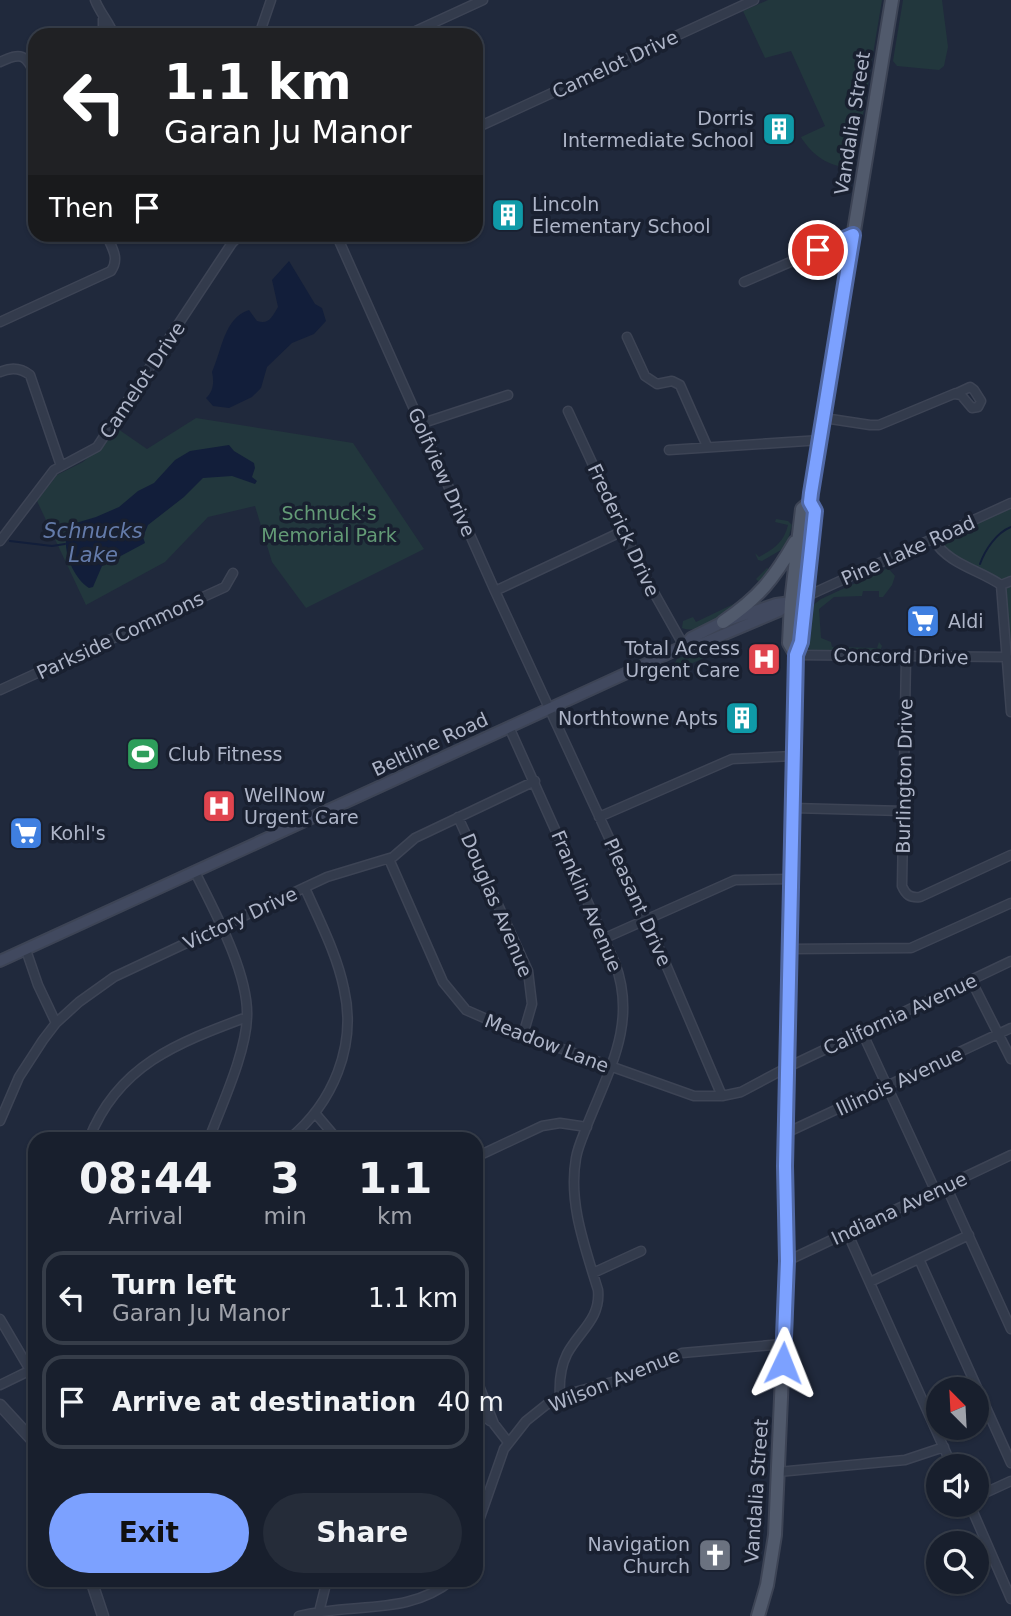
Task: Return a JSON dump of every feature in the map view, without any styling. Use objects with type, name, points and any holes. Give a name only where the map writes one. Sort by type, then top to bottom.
[{"type":"main road","name":"Vandalia Street","points":[[796,655],[789,643],[802,509],[810,502],[821,440],[892,0]]},
{"type":"main road","name":"Vandalia Street","points":[[758,1616],[772,1559],[778,1472],[787,1261],[786,1133],[796,655],[801,642],[815,511],[810,502]]},
{"type":"main road","points":[[723,622],[759,596],[799,536]]},
{"type":"main road","name":"Beltline Road","points":[[684,646],[694,647],[805,597]]},
{"type":"main road","name":"Beltline Road","points":[[0,961],[684,646],[691,638],[723,622],[776,604],[791,603]]},
{"type":"street","points":[[95,0],[105,28]]},
{"type":"street","points":[[261,28],[271,0]]},
{"type":"street","points":[[422,28],[483,0]]},
{"type":"street","name":"Camelot Drive","points":[[483,125],[754,0]]},
{"type":"street","points":[[103,19],[111,28]]},
{"type":"street","points":[[0,62],[15,55],[28,61]]},
{"type":"street","points":[[744,282],[853,235]]},
{"type":"street","points":[[0,321],[107,274],[115,265],[116,255],[110,242]]},
{"type":"street","name":"Camelot Drive","points":[[0,541],[54,470],[97,447],[233,242]]},
{"type":"street","name":"Golfview Drive","points":[[340,242],[549,709]]},
{"type":"street","points":[[627,337],[647,378],[657,384],[672,381],[680,385],[708,446]]},
{"type":"street","points":[[0,372],[15,368],[30,375],[61,466]]},
{"type":"street","points":[[824,418],[879,425],[955,394]]},
{"type":"street","points":[[420,424],[508,395]]},
{"type":"street","name":"Frederick Drive","points":[[568,411],[622,531],[684,646]]},
{"type":"street","points":[[669,450],[821,440]]},
{"type":"street","name":"Pine Lake Road","points":[[805,597],[1011,503]]},
{"type":"street","points":[[495,591],[622,531]]},
{"type":"street","points":[[933,539],[939,550],[959,564],[1001,585],[1011,581]]},
{"type":"street","name":"Parkside Commons","points":[[0,690],[225,587],[233,573]]},
{"type":"street","points":[[1001,585],[1011,712]]},
{"type":"street","name":"Concord Drive","points":[[796,655],[1007,657]]},
{"type":"street","name":"Burlington Drive","points":[[906,657],[902,886],[905,893],[912,898],[920,897],[1011,855]]},
{"type":"street","name":"Pleasant Drive","points":[[549,709],[647,920],[722,1096]]},
{"type":"street","name":"Franklin Avenue","points":[[509,727],[605,938],[620,975],[625,1004],[622,1032],[576,1154],[573,1187],[576,1214],[598,1294],[596,1312],[568,1352],[560,1376],[560,1398]]},
{"type":"street","points":[[599,817],[732,759],[794,756]]},
{"type":"street","name":"Victory Drive","points":[[0,1122],[19,1077],[56,1023],[79,1002],[114,977],[344,871],[389,859],[415,838],[535,781]]},
{"type":"street","points":[[793,808],[903,811]]},
{"type":"street","name":"Douglas Avenue","points":[[458,817],[528,971],[532,992],[523,1035]]},
{"type":"street","name":"Meadow Lane","points":[[389,859],[449,992],[466,1010],[523,1035],[682,1093],[708,1097],[741,1093],[788,1067]]},
{"type":"street","points":[[195,872],[242,977],[247,1001],[243,1042],[211,1132]]},
{"type":"street","points":[[605,938],[735,880],[792,879]]},
{"type":"street","points":[[296,1132],[324,1100],[340,1069],[347,1038],[344,987],[305,888]]},
{"type":"street","points":[[790,948],[911,948],[1011,903]]},
{"type":"street","points":[[26,950],[38,985],[56,1023]]},
{"type":"street","name":"California Avenue","points":[[788,1067],[1011,961]]},
{"type":"street","points":[[971,980],[1011,1059]]},
{"type":"street","points":[[92,1132],[113,1094],[149,1060],[191,1039],[247,1017]]},
{"type":"street","name":"Illinois Avenue","points":[[786,1133],[1011,1028]]},
{"type":"street","points":[[862,1032],[935,1191]]},
{"type":"street","points":[[315,1113],[331,1132]]},
{"type":"street","points":[[483,1154],[542,1126],[560,1123],[587,1127]]},
{"type":"street","name":"Indiana Avenue","points":[[787,1261],[1011,1155]]},
{"type":"street","points":[[946,1186],[1011,1329]]},
{"type":"street","points":[[847,1232],[947,1454]]},
{"type":"street","points":[[870,1282],[969,1236]]},
{"type":"street","points":[[593,1273],[641,1251]]},
{"type":"street","points":[[919,1259],[1011,1463]]},
{"type":"street","points":[[0,1319],[28,1363]]},
{"type":"street","name":"Wilson Avenue","points":[[483,1499],[508,1442],[536,1412],[560,1398],[616,1381],[682,1353],[783,1344]]},
{"type":"street","points":[[0,1385],[28,1371]]},
{"type":"street","points":[[483,1396],[494,1424]]},
{"type":"street","points":[[0,1405],[28,1435]]},
{"type":"street","points":[[483,1415],[494,1424],[508,1442]]},
{"type":"street","points":[[778,1472],[905,1461],[944,1447]]},
{"type":"street","points":[[989,1491],[1011,1481]]},
{"type":"street","points":[[975,1517],[1011,1599]]},
{"type":"street","points":[[93,1587],[103,1616]]},
{"type":"street","points":[[319,1612],[325,1587]]},
{"type":"street","points":[[299,1616],[319,1612],[375,1614],[405,1611],[427,1601],[444,1587]]},
{"type":"green space","points":[[768,0],[882,0],[854,169],[824,160],[802,139],[801,137],[825,126],[791,51],[765,58],[743,11]]},
{"type":"green space","points":[[903,0],[942,0],[948,47],[944,66],[939,70],[897,66],[893,61]]},
{"type":"green space","name":"Schnuck's Memorial Park","points":[[196,418],[353,443],[424,549],[306,608],[272,562],[255,506],[208,517],[165,562],[86,605],[37,501],[57,475],[83,462],[118,429],[147,449]]},
{"type":"green space","points":[[1011,503],[1011,698],[1001,586],[970,569],[933,539]]},
{"type":"green space","points":[[776,519],[788,521],[792,525],[786,547],[762,561],[758,560],[755,553],[759,557],[769,551],[778,544],[786,531],[788,525],[775,522]]},
{"type":"green space","points":[[767,568],[772,571],[772,575],[765,584],[732,613],[706,627],[682,628],[683,621],[693,617],[696,622],[744,599],[760,583],[756,579]]},
{"type":"green space","points":[[888,568],[895,576],[883,597],[879,597],[879,591],[863,591],[862,596],[834,597],[819,609],[821,638],[831,642],[832,647],[877,648],[879,642],[882,646],[880,651],[811,651],[805,644],[808,609],[821,599]]},
{"type":"green space","points":[[707,647],[711,649],[714,659],[708,656],[682,668],[680,670],[684,673],[679,674],[674,665],[677,659]]},
{"type":"water","points":[[289,261],[315,304],[322,308],[326,321],[314,334],[292,343],[267,367],[261,388],[252,397],[229,408],[213,406],[206,398],[212,389],[212,372],[229,327],[241,314],[249,310],[257,321],[265,322],[270,319],[278,307],[272,280]]},
{"type":"water","name":"Schnucks Lake","points":[[229,445],[254,463],[252,477],[257,481],[255,484],[232,476],[203,478],[184,497],[148,525],[143,537],[145,543],[102,566],[93,587],[89,588],[83,583],[69,560],[66,542],[69,525],[119,507],[138,491],[154,483],[175,460],[190,451]]},
{"type":"waterway","points":[[980,564],[992,542],[1011,527]]},
{"type":"waterway","points":[[10,541],[52,546],[65,544]]},
{"type":"place","name":"Dorris Intermediate School","points":[[779,129]]},
{"type":"place","name":"Lincoln Elementary School","points":[[508,215]]},
{"type":"place","name":"Aldi","points":[[923,621]]},
{"type":"place","name":"Total Access Urgent Care","points":[[764,659]]},
{"type":"place","name":"Northtowne Apts","points":[[742,718]]},
{"type":"place","name":"Club Fitness","points":[[143,754]]},
{"type":"place","name":"WellNow Urgent Care","points":[[219,806]]},
{"type":"place","name":"Kohl's","points":[[26,833]]},
{"type":"place","name":"Navigation Church","points":[[715,1555]]},
{"type":"route","points":[[783,1363],[787,1261],[785,1166],[796,655],[801,642],[815,511],[810,502],[811,493],[853,235],[818,250]]}]
